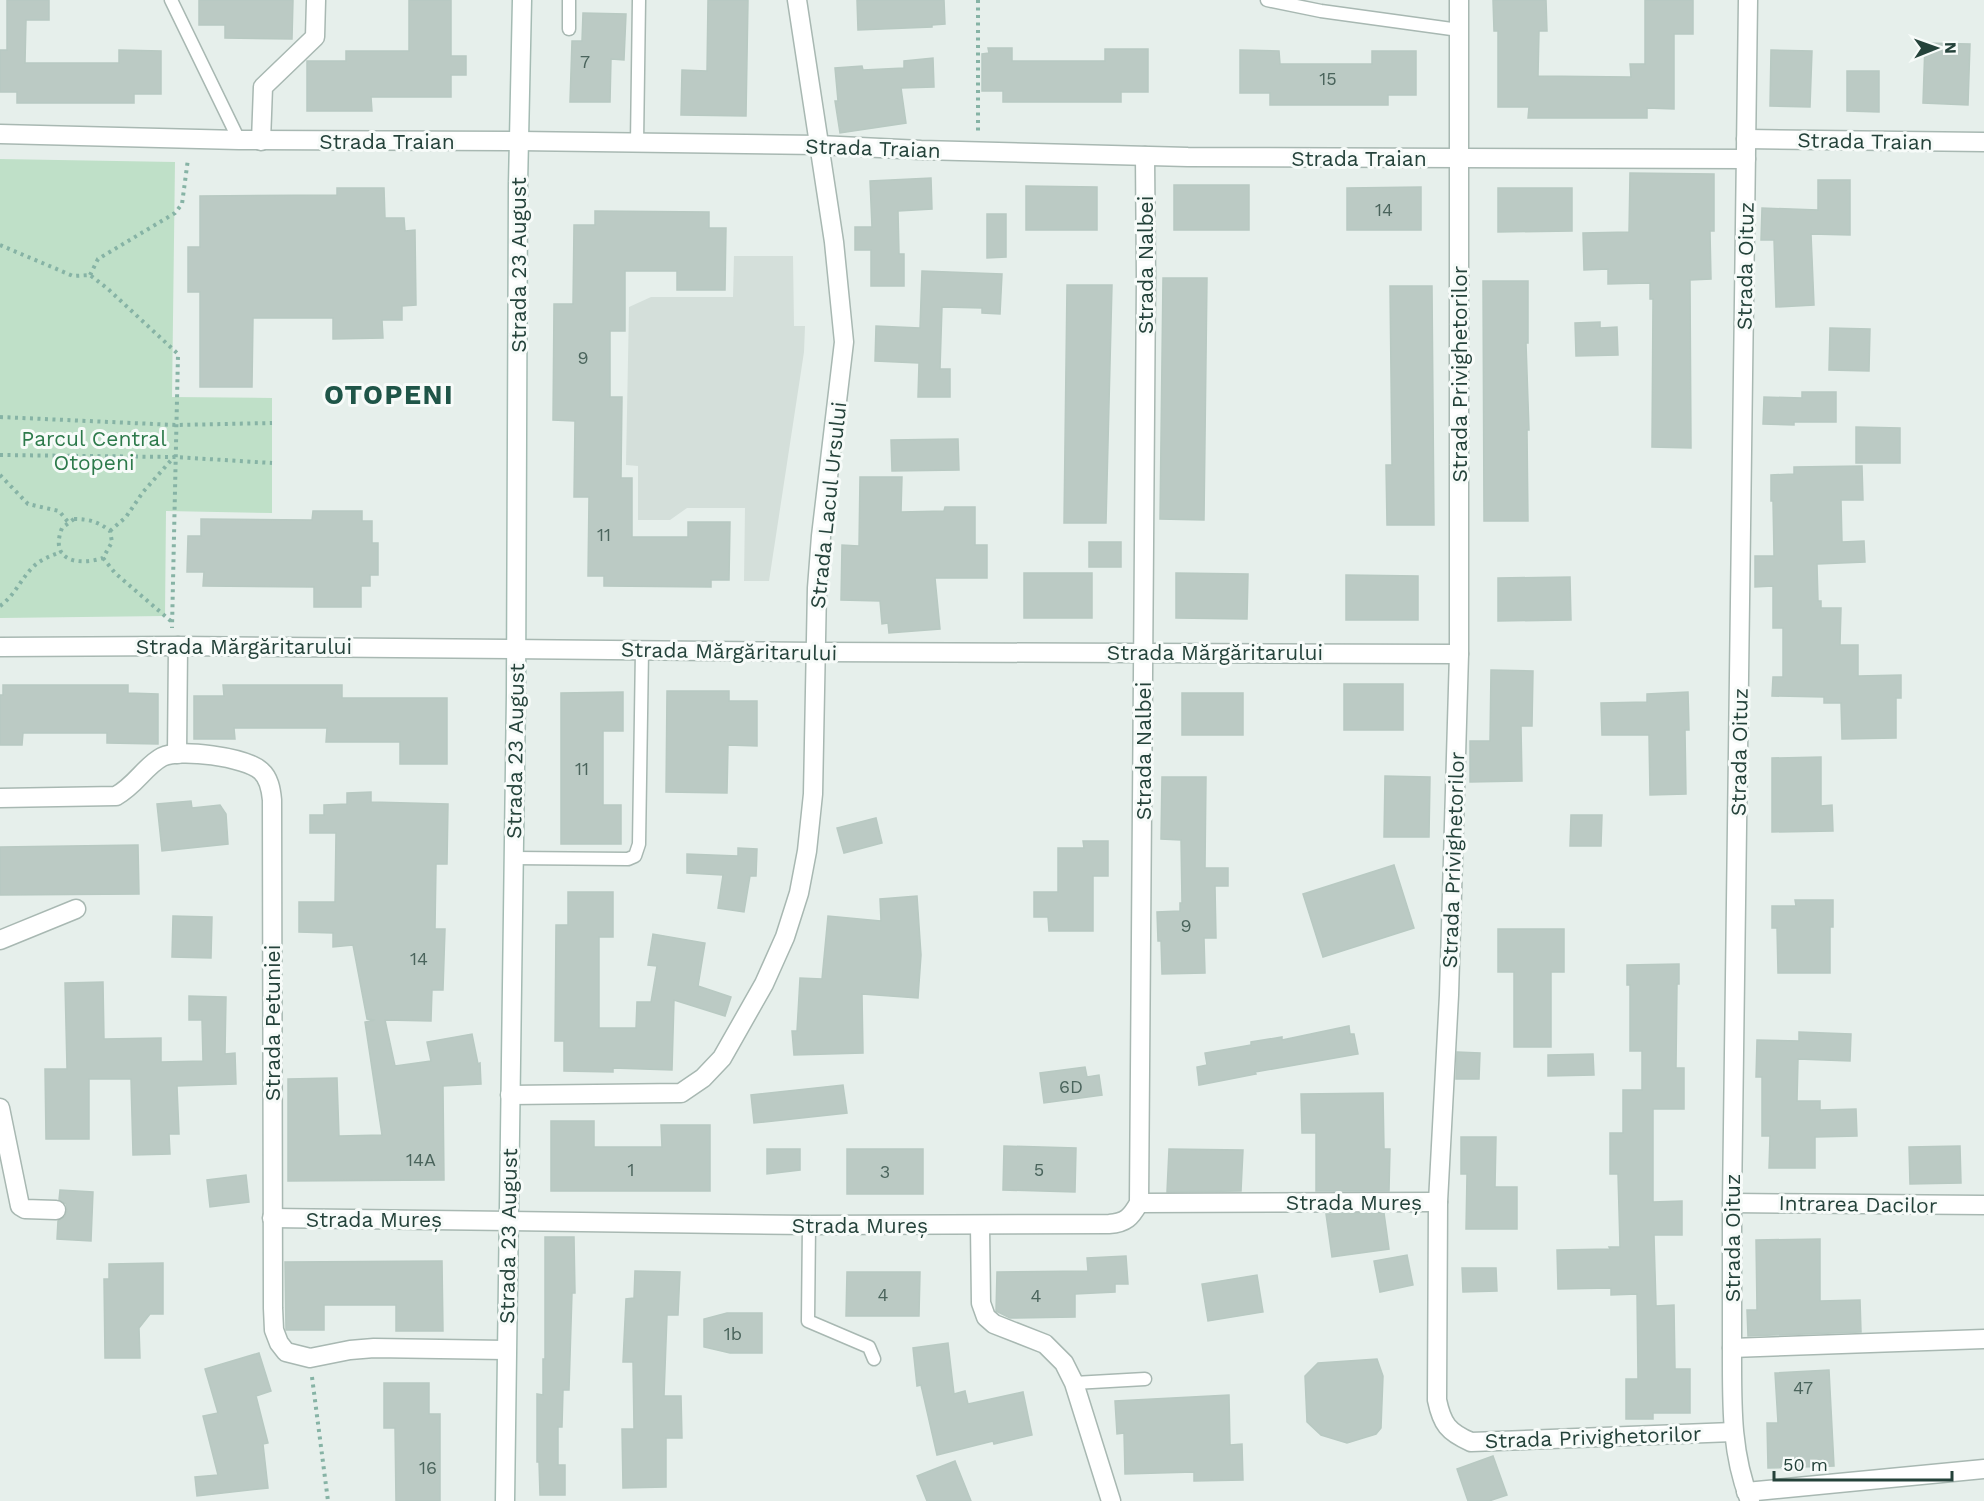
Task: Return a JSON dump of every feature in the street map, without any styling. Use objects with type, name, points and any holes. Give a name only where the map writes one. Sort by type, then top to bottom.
[{"type":"street","points":[[261,141],[263,87],[315,37],[316,0]]},
{"type":"street","name":"Strada 23 August","points":[[504,1501],[522,0]]},
{"type":"street","name":"Strada Lacul Ursului","points":[[510,1095],[681,1093],[703,1078],[722,1058],[764,984],[785,937],[799,893],[807,851],[813,794],[817,588],[821,536],[844,342],[834,242],[797,0]]},
{"type":"street","name":"Strada Privighetorilor","points":[[1459,0],[1459,654],[1449,995],[1438,1202],[1437,1400],[1446,1426],[1457,1436],[1471,1442],[1733,1432]]},
{"type":"street","name":"Strada Oituz","points":[[1748,0],[1732,1203],[1733,1432],[1739,1469],[1748,1496]]},
{"type":"street","name":"Strada Traian","points":[[0,134],[261,141],[519,141],[819,145],[1145,156],[1746,159]]},
{"type":"street","name":"Strada Traian","points":[[1746,139],[1984,142]]},
{"type":"street","name":"Strada Nalbei","points":[[1139,1203],[1145,156]]},
{"type":"street","points":[[0,798],[116,796],[129,789],[163,756],[177,754],[175,646]]},
{"type":"street","name":"Strada Mărgăritarului","points":[[0,647],[175,646],[816,652],[1459,654]]},
{"type":"street","name":"Strada Petuniei","points":[[177,754],[212,756],[250,764],[261,771],[271,789],[274,1330],[279,1343],[286,1352],[303,1357]]},
{"type":"street","points":[[0,940],[76,909]]},
{"type":"street","points":[[0,1108],[20,1206],[31,1210],[56,1210]]},
{"type":"street","name":"Strada Mureș","points":[[272,1218],[980,1226],[1122,1223],[1131,1217],[1139,1203],[1438,1202]]},
{"type":"street","name":"Intrarea Dacilor","points":[[1732,1203],[1984,1205]]},
{"type":"street","points":[[980,1226],[981,1303],[986,1317],[994,1324],[1045,1344],[1064,1364],[1074,1383],[1111,1501]]},
{"type":"street","points":[[1732,1348],[1984,1339]]},
{"type":"street","points":[[303,1357],[374,1348],[507,1350]]},
{"type":"street","points":[[1748,1496],[1984,1469]]},
{"type":"lane","points":[[171,0],[239,140]]},
{"type":"lane","points":[[568,29],[569,0]]},
{"type":"lane","points":[[637,143],[639,0]]},
{"type":"lane","points":[[1268,0],[1321,11],[1459,30]]},
{"type":"lane","points":[[513,858],[628,859],[635,855],[639,844],[642,650]]},
{"type":"lane","points":[[810,1225],[808,1321],[869,1347],[874,1359]]},
{"type":"lane","points":[[1074,1383],[1145,1379]]},
{"type":"path","points":[[978,0],[978,152]]},
{"type":"path","points":[[90,275],[98,259],[160,223],[175,213],[183,204],[190,139]]},
{"type":"path","points":[[0,245],[73,276],[90,275],[178,354],[172,622],[175,646]]},
{"type":"path","points":[[0,417],[176,425],[272,423]]},
{"type":"path","points":[[0,455],[175,457],[272,463]]},
{"type":"path","points":[[110,531],[126,517],[143,492],[175,457]]},
{"type":"path","points":[[0,475],[28,504],[59,511],[68,522]]},
{"type":"path","points":[[74,519],[84,519],[100,523],[110,531],[112,542],[103,558],[90,562],[79,562],[69,559],[61,552],[59,536],[62,528],[68,522],[74,519]]},
{"type":"path","points":[[0,606],[15,592],[33,567],[45,558],[61,552]]},
{"type":"path","points":[[103,558],[115,573],[172,622]]},
{"type":"path","points":[[303,1357],[328,1501]]},
{"type":"shaded area","points":[[734,256],[793,256],[794,326],[805,326],[804,352],[769,581],[744,581],[745,508],[687,508],[670,520],[638,520],[638,466],[626,465],[629,307],[651,297],[733,297]]},
{"type":"green space","name":"Parcul Central Otopeni","points":[[0,159],[175,162],[172,397],[272,398],[272,513],[166,511],[165,616],[0,618]]},
{"type":"building","points":[[7,0],[49,0],[49,20],[26,20],[25,63],[119,63],[119,50],[161,51],[161,94],[134,94],[134,103],[17,103],[17,92],[0,92],[0,50],[7,50]]},
{"type":"building","points":[[199,0],[293,0],[292,39],[225,38],[225,25],[199,25]]},
{"type":"building","points":[[409,0],[451,0],[451,56],[466,56],[466,75],[451,75],[451,97],[371,97],[372,111],[307,111],[307,61],[346,61],[346,51],[409,51]]},
{"type":"building","points":[[708,0],[748,0],[746,116],[681,115],[682,70],[707,71]]},
{"type":"building","points":[[857,0],[944,0],[945,24],[932,25],[932,27],[858,30]]},
{"type":"building","points":[[1493,0],[1546,0],[1547,31],[1539,31],[1538,76],[1631,77],[1630,64],[1645,64],[1645,0],[1693,0],[1693,34],[1674,34],[1674,109],[1647,108],[1647,118],[1528,118],[1529,107],[1498,107],[1498,31],[1494,31]]},
{"type":"building","points":[[583,13],[626,14],[624,60],[611,59],[610,102],[570,102],[572,41],[582,41]]},
{"type":"building","points":[[1925,43],[1970,44],[1968,105],[1923,103]]},
{"type":"building","points":[[988,48],[1012,48],[1012,61],[1105,61],[1105,49],[1148,49],[1148,92],[1121,92],[1121,102],[1003,102],[1003,91],[982,91],[982,54],[989,53]]},
{"type":"building","points":[[1240,50],[1279,51],[1280,64],[1372,64],[1372,51],[1416,51],[1416,95],[1388,95],[1388,105],[1270,105],[1270,93],[1240,93]]},
{"type":"building","points":[[1771,50],[1812,51],[1810,107],[1770,106]]},
{"type":"building","points":[[933,58],[934,87],[901,88],[906,123],[840,133],[835,101],[838,101],[835,68],[862,66],[863,70],[904,68],[904,61]]},
{"type":"building","points":[[1847,71],[1879,71],[1879,112],[1847,111]]},
{"type":"building","points":[[1630,173],[1714,174],[1714,231],[1710,231],[1711,279],[1690,280],[1691,448],[1652,447],[1653,299],[1650,299],[1650,283],[1608,284],[1608,269],[1584,270],[1583,233],[1629,232]]},
{"type":"building","points":[[931,178],[932,209],[898,211],[899,254],[904,254],[904,286],[871,286],[871,250],[855,250],[855,227],[872,227],[870,181]]},
{"type":"building","points":[[1818,180],[1850,180],[1850,235],[1811,234],[1814,305],[1776,307],[1774,240],[1761,240],[1762,208],[1818,210]]},
{"type":"building","points":[[1174,185],[1249,185],[1249,230],[1174,230]]},
{"type":"building","points":[[1026,186],[1097,187],[1097,230],[1026,230]]},
{"type":"building","points":[[1421,187],[1421,230],[1347,230],[1347,188]]},
{"type":"building","points":[[337,188],[384,188],[385,218],[404,218],[405,231],[415,230],[416,305],[402,306],[402,320],[382,320],[383,338],[333,339],[333,318],[253,318],[252,387],[200,387],[200,292],[188,292],[188,247],[200,247],[200,196],[337,195]]},
{"type":"building","points":[[1498,188],[1572,188],[1572,231],[1498,232]]},
{"type":"building","points":[[595,211],[709,212],[709,228],[726,228],[725,290],[677,290],[677,271],[625,271],[625,331],[610,331],[610,397],[622,397],[621,478],[632,478],[632,537],[688,537],[688,522],[730,522],[729,580],[711,580],[711,587],[604,586],[604,576],[588,576],[589,497],[574,497],[575,421],[553,420],[554,304],[573,304],[574,225],[595,225]]},
{"type":"building","points":[[987,214],[1006,214],[1006,257],[987,258]]},
{"type":"building","points":[[922,271],[1002,274],[1000,314],[982,313],[982,308],[942,307],[940,369],[950,369],[950,397],[918,397],[919,363],[875,361],[876,326],[920,328]]},
{"type":"building","points":[[1163,278],[1207,278],[1204,520],[1160,519]]},
{"type":"building","points":[[1483,281],[1528,281],[1528,343],[1526,343],[1529,430],[1527,430],[1528,521],[1484,521]]},
{"type":"building","points":[[1067,285],[1112,285],[1106,523],[1064,523]]},
{"type":"building","points":[[1390,286],[1432,286],[1434,525],[1387,525],[1386,465],[1392,465]]},
{"type":"building","points":[[1600,322],[1600,328],[1617,327],[1618,355],[1576,356],[1575,323]]},
{"type":"building","points":[[1830,328],[1870,329],[1869,371],[1829,370]]},
{"type":"building","points":[[1802,392],[1836,392],[1836,422],[1794,422],[1794,425],[1763,424],[1764,397],[1802,398]]},
{"type":"building","points":[[1856,427],[1900,428],[1900,463],[1856,463]]},
{"type":"building","points":[[958,439],[959,470],[892,471],[891,440]]},
{"type":"building","points":[[1862,466],[1863,500],[1841,500],[1842,542],[1864,541],[1865,562],[1817,564],[1818,601],[1821,601],[1821,608],[1841,608],[1840,645],[1858,645],[1858,676],[1901,675],[1901,698],[1896,698],[1896,738],[1842,739],[1841,703],[1824,703],[1824,697],[1772,696],[1773,677],[1783,677],[1783,628],[1773,628],[1773,586],[1755,587],[1755,556],[1774,556],[1771,475],[1794,474],[1794,467]]},
{"type":"building","points":[[860,477],[902,477],[901,512],[944,511],[945,507],[975,507],[975,545],[987,545],[987,578],[935,578],[940,629],[889,633],[888,623],[882,624],[880,601],[841,600],[842,545],[859,546]]},
{"type":"building","points":[[313,511],[362,511],[362,521],[372,521],[372,543],[378,543],[378,575],[370,575],[370,586],[361,586],[361,607],[314,607],[314,587],[203,586],[204,572],[187,572],[188,536],[201,536],[201,519],[312,520]]},
{"type":"building","points":[[1089,542],[1121,542],[1121,567],[1089,567]]},
{"type":"building","points":[[1024,573],[1092,573],[1092,618],[1024,618]]},
{"type":"building","points":[[1176,573],[1248,574],[1247,619],[1176,618]]},
{"type":"building","points":[[1346,575],[1418,576],[1418,620],[1346,620]]},
{"type":"building","points":[[1570,577],[1571,620],[1498,621],[1498,578]]},
{"type":"building","points":[[1491,670],[1533,671],[1532,726],[1521,726],[1522,781],[1470,782],[1470,741],[1490,741]]},
{"type":"building","points":[[1344,684],[1403,684],[1403,730],[1344,730]]},
{"type":"building","points":[[3,685],[128,685],[128,693],[158,694],[158,744],[107,743],[107,733],[23,733],[22,745],[0,745],[0,695],[3,695]]},
{"type":"building","points":[[223,685],[342,685],[342,698],[447,698],[447,764],[400,764],[400,742],[326,742],[327,728],[234,728],[235,739],[194,739],[194,696],[224,696]]},
{"type":"building","points":[[667,691],[729,691],[729,701],[757,701],[757,746],[728,745],[727,793],[666,792]]},
{"type":"building","points":[[623,692],[623,731],[603,731],[603,805],[621,805],[621,844],[561,844],[561,693]]},
{"type":"building","points":[[1688,692],[1689,730],[1685,730],[1686,794],[1650,795],[1649,735],[1602,735],[1601,703],[1647,702],[1647,694]]},
{"type":"building","points":[[1182,693],[1243,693],[1243,735],[1182,735]]},
{"type":"building","points":[[1821,757],[1821,806],[1832,805],[1833,831],[1772,832],[1772,758]]},
{"type":"building","points":[[1385,776],[1430,777],[1429,837],[1384,837]]},
{"type":"building","points":[[1162,777],[1206,777],[1205,868],[1228,868],[1228,886],[1215,886],[1216,938],[1204,938],[1205,973],[1162,974],[1157,912],[1180,911],[1180,903],[1182,903],[1181,840],[1161,839]]},
{"type":"building","points":[[371,792],[371,802],[448,804],[447,864],[436,864],[435,929],[445,929],[443,990],[432,990],[431,1021],[385,1020],[395,1066],[431,1061],[427,1042],[472,1034],[478,1064],[480,1063],[481,1084],[443,1086],[444,1180],[288,1181],[288,1079],[337,1078],[339,1136],[382,1135],[365,1022],[375,1020],[367,1019],[353,945],[333,947],[333,933],[299,932],[299,902],[335,902],[336,833],[310,833],[310,815],[324,815],[324,805],[347,804],[347,793]]},
{"type":"building","points":[[191,801],[192,808],[220,805],[226,814],[228,844],[162,851],[157,804]]},
{"type":"building","points":[[1571,815],[1602,815],[1601,846],[1570,846]]},
{"type":"building","points":[[876,818],[882,843],[844,853],[837,828]]},
{"type":"building","points":[[1083,841],[1108,841],[1108,876],[1093,876],[1093,931],[1049,931],[1048,917],[1034,917],[1034,892],[1058,892],[1058,848],[1084,848]]},
{"type":"building","points":[[138,845],[139,894],[0,895],[0,847]]},
{"type":"building","points":[[738,848],[757,849],[756,876],[750,876],[744,912],[718,908],[723,875],[687,873],[687,854],[738,856]]},
{"type":"building","points":[[1394,865],[1414,928],[1323,957],[1303,894]]},
{"type":"building","points":[[568,892],[613,892],[613,937],[599,937],[599,1028],[636,1028],[637,1002],[651,1002],[657,966],[648,965],[653,934],[705,943],[698,986],[731,997],[725,1016],[674,1000],[672,1070],[613,1068],[613,1072],[564,1071],[564,1041],[555,1041],[556,925],[568,925]]},
{"type":"building","points":[[917,896],[921,955],[918,998],[862,994],[863,1053],[794,1055],[792,1031],[797,1031],[800,978],[822,979],[828,916],[881,921],[880,899]]},
{"type":"building","points":[[1795,900],[1833,900],[1833,927],[1830,927],[1830,973],[1778,973],[1777,928],[1772,928],[1772,906],[1796,906]]},
{"type":"building","points":[[173,916],[212,917],[211,958],[172,957]]},
{"type":"building","points":[[1498,929],[1564,929],[1564,972],[1551,972],[1551,1047],[1514,1047],[1514,972],[1498,972]]},
{"type":"building","points":[[1679,964],[1676,1068],[1684,1068],[1684,1109],[1653,1109],[1653,1202],[1682,1201],[1682,1235],[1654,1235],[1656,1306],[1674,1305],[1675,1369],[1690,1369],[1690,1413],[1653,1413],[1653,1419],[1626,1419],[1626,1379],[1638,1379],[1637,1294],[1611,1295],[1611,1288],[1558,1289],[1557,1250],[1620,1247],[1618,1174],[1610,1174],[1610,1133],[1623,1133],[1623,1090],[1642,1090],[1642,1051],[1630,1051],[1630,985],[1627,985],[1627,965]]},
{"type":"building","points":[[103,982],[104,1039],[161,1038],[161,1062],[203,1061],[202,1020],[189,1020],[189,996],[226,997],[225,1054],[235,1053],[236,1084],[177,1086],[179,1134],[169,1134],[170,1154],[133,1155],[131,1079],[89,1079],[89,1139],[46,1139],[45,1069],[67,1069],[65,983]]},
{"type":"building","points":[[1349,1026],[1350,1034],[1354,1034],[1358,1054],[1255,1072],[1256,1074],[1199,1085],[1197,1067],[1207,1065],[1205,1053],[1251,1045],[1251,1042],[1282,1037],[1282,1040]]},
{"type":"building","points":[[1799,1032],[1851,1034],[1850,1061],[1798,1059],[1797,1101],[1820,1101],[1820,1110],[1856,1109],[1857,1136],[1815,1137],[1815,1168],[1769,1168],[1770,1136],[1762,1136],[1762,1077],[1756,1077],[1757,1040],[1799,1041]]},
{"type":"building","points":[[1457,1052],[1480,1053],[1479,1079],[1456,1079]]},
{"type":"building","points":[[1593,1054],[1594,1075],[1548,1076],[1548,1055]]},
{"type":"building","points":[[1085,1067],[1087,1077],[1099,1075],[1102,1095],[1044,1103],[1040,1073]]},
{"type":"building","points":[[843,1085],[847,1113],[754,1123],[751,1095]]},
{"type":"building","points":[[1383,1093],[1384,1149],[1390,1149],[1389,1191],[1316,1191],[1316,1133],[1302,1133],[1301,1094]]},
{"type":"building","points":[[551,1121],[594,1121],[594,1147],[662,1147],[661,1125],[710,1125],[710,1191],[551,1191]]},
{"type":"building","points":[[1461,1137],[1496,1137],[1495,1187],[1517,1187],[1517,1229],[1466,1229],[1467,1174],[1461,1174]]},
{"type":"building","points":[[1004,1146],[1076,1148],[1075,1192],[1003,1190]]},
{"type":"building","points":[[1960,1146],[1961,1183],[1910,1184],[1909,1147]]},
{"type":"building","points":[[767,1149],[800,1149],[800,1170],[767,1174]]},
{"type":"building","points":[[847,1149],[923,1149],[923,1194],[847,1194]]},
{"type":"building","points":[[1169,1149],[1243,1150],[1241,1191],[1167,1192]]},
{"type":"building","points":[[246,1175],[249,1202],[210,1207],[207,1180]]},
{"type":"building","points":[[60,1190],[93,1192],[91,1241],[57,1239],[58,1221],[65,1216],[67,1211],[66,1204],[59,1200]]},
{"type":"building","points":[[1384,1213],[1389,1249],[1332,1257],[1326,1214]]},
{"type":"building","points":[[545,1237],[574,1237],[575,1293],[572,1293],[569,1390],[563,1390],[562,1427],[558,1427],[558,1465],[565,1465],[565,1495],[540,1495],[539,1462],[537,1462],[537,1394],[543,1395],[543,1359],[545,1359]]},
{"type":"building","points":[[1820,1239],[1820,1301],[1860,1300],[1861,1332],[1748,1336],[1747,1310],[1757,1310],[1756,1240]]},
{"type":"building","points":[[1407,1255],[1413,1285],[1380,1292],[1374,1261]]},
{"type":"building","points":[[1126,1256],[1128,1284],[1115,1284],[1115,1292],[1075,1294],[1075,1317],[1010,1318],[996,1311],[997,1272],[1088,1271],[1087,1258]]},
{"type":"building","points":[[442,1261],[443,1331],[396,1331],[396,1305],[324,1305],[324,1330],[286,1330],[285,1262]]},
{"type":"building","points":[[163,1263],[163,1314],[150,1314],[139,1328],[140,1358],[105,1358],[104,1279],[109,1279],[109,1264]]},
{"type":"building","points":[[1462,1268],[1496,1268],[1497,1291],[1463,1292]]},
{"type":"building","points":[[635,1271],[680,1272],[678,1315],[667,1315],[664,1396],[681,1396],[682,1438],[666,1438],[666,1487],[623,1488],[622,1429],[634,1429],[633,1362],[623,1362],[626,1299],[634,1298]]},
{"type":"building","points":[[847,1272],[920,1272],[919,1316],[846,1316]]},
{"type":"building","points":[[1257,1275],[1263,1312],[1208,1321],[1202,1284]]},
{"type":"building","points":[[727,1313],[762,1313],[762,1353],[730,1353],[704,1347],[704,1319]]},
{"type":"building","points":[[948,1343],[954,1394],[965,1391],[968,1404],[1023,1392],[1032,1435],[994,1444],[993,1441],[937,1455],[921,1385],[917,1386],[913,1348]]},
{"type":"building","points":[[259,1353],[271,1391],[256,1396],[268,1443],[263,1444],[268,1488],[197,1496],[195,1477],[218,1475],[203,1416],[218,1413],[205,1369]]},
{"type":"building","points":[[1377,1359],[1383,1376],[1381,1428],[1376,1434],[1347,1443],[1321,1435],[1307,1422],[1305,1376],[1318,1363]]},
{"type":"building","points":[[1829,1370],[1834,1466],[1768,1468],[1767,1423],[1778,1423],[1775,1373]]},
{"type":"building","points":[[384,1383],[429,1383],[429,1414],[440,1414],[440,1501],[396,1501],[395,1428],[384,1428]]},
{"type":"building","points":[[1229,1395],[1230,1445],[1242,1444],[1243,1480],[1194,1481],[1194,1472],[1125,1474],[1124,1433],[1117,1434],[1115,1401]]},
{"type":"building","points":[[1493,1456],[1507,1495],[1489,1501],[1468,1501],[1457,1469]]},
{"type":"building","points":[[955,1461],[971,1501],[927,1501],[917,1476]]},
{"type":"district","name":"OTOPENI","points":[[389,395]]}]
